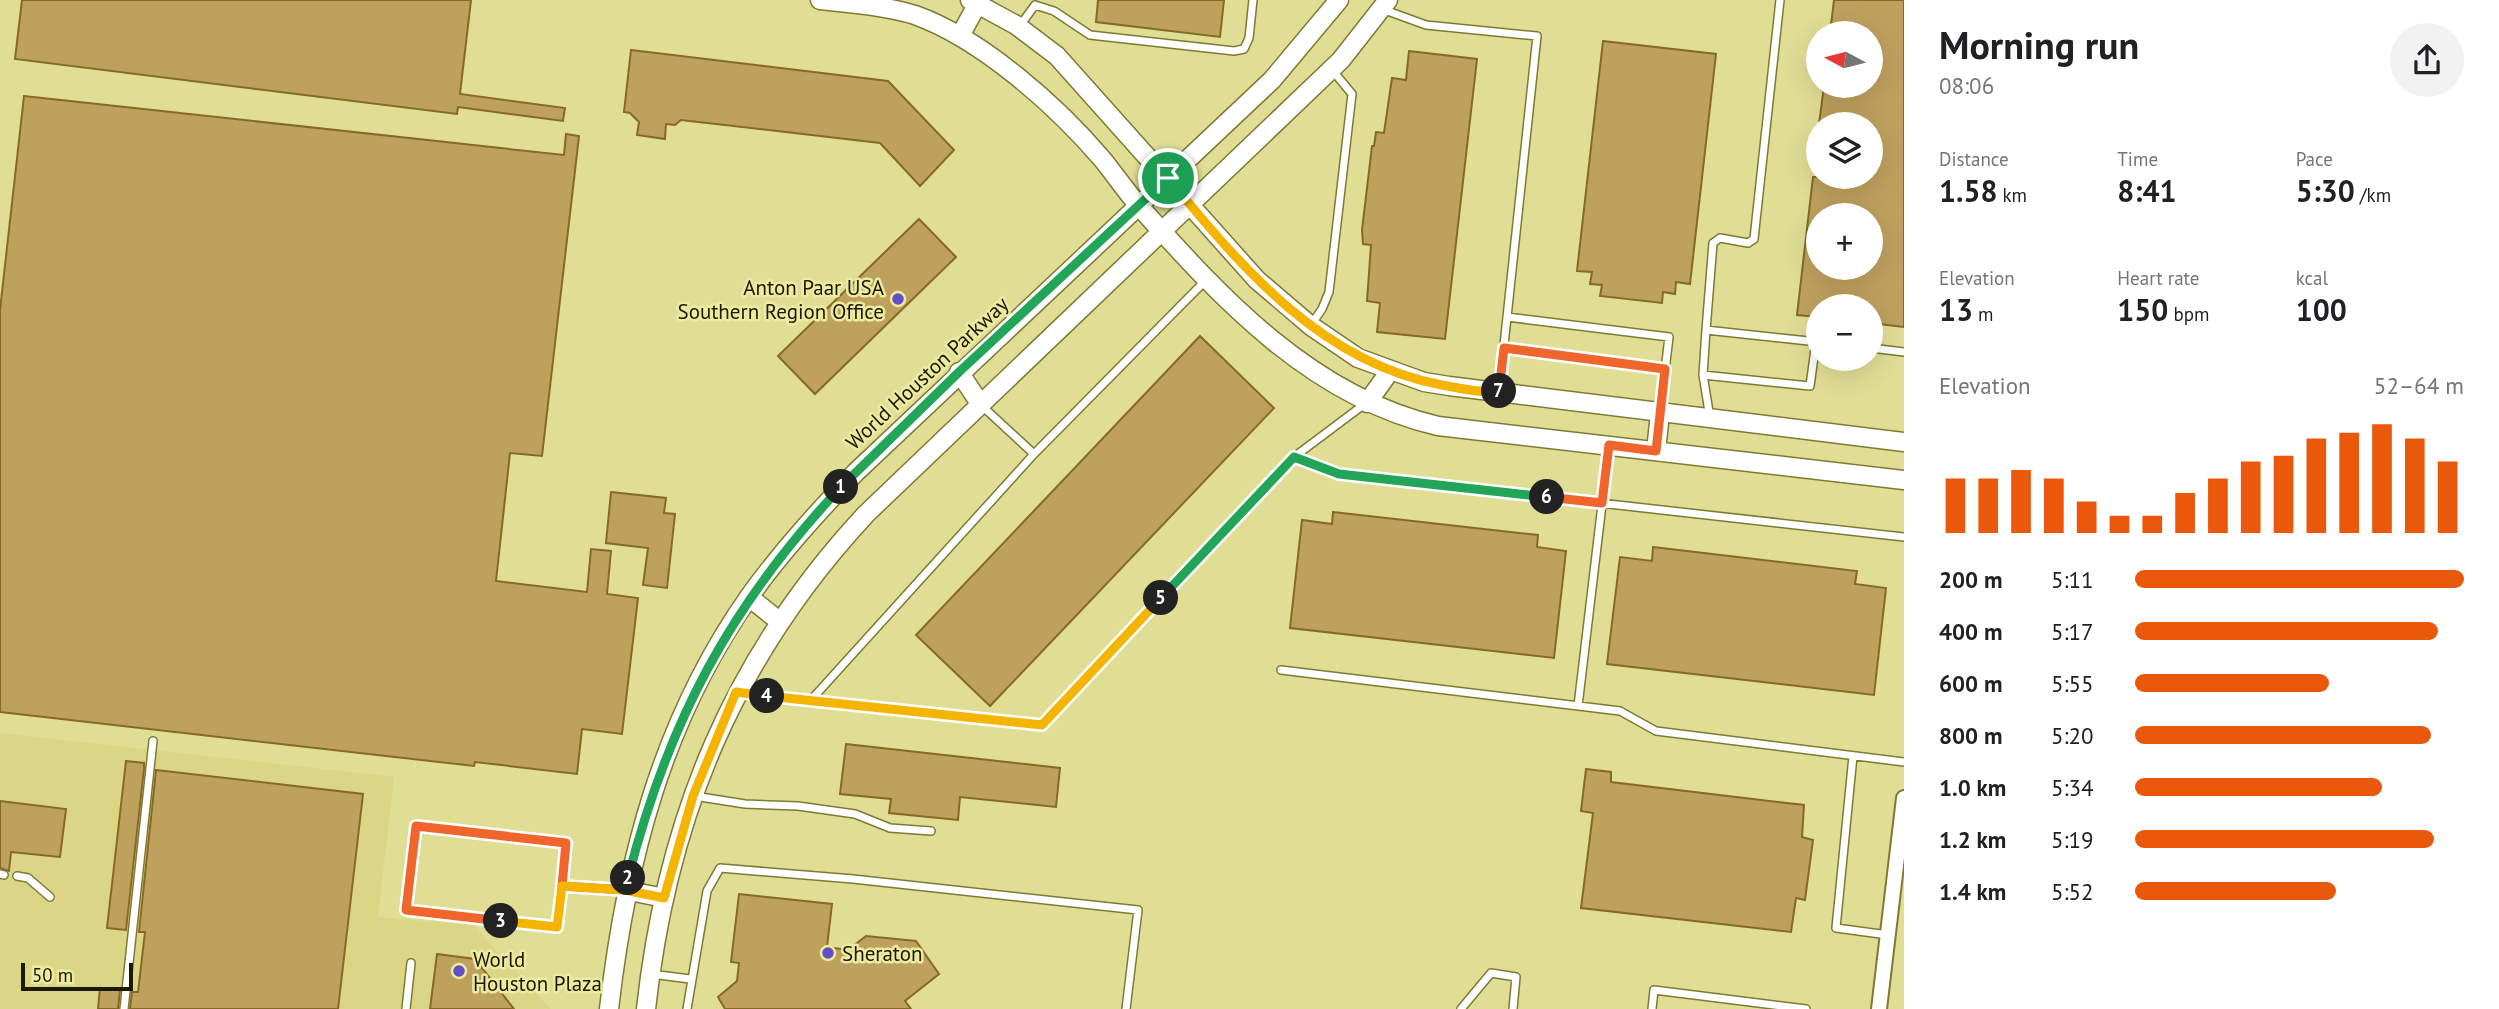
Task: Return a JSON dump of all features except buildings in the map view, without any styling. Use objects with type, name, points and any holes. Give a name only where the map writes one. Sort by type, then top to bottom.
[{"type":"street","points":[[820,0],[914,15],[960,36],[1064,118],[1208,279],[1273,341],[1317,375],[1367,403],[1401,417],[1438,426],[1904,480]]},
{"type":"street","name":"World Houston Parkway","points":[[609,1009],[625,890],[653,791],[697,685],[749,597],[820,509],[959,372],[1272,80],[1339,0]]},
{"type":"street","points":[[960,36],[974,2],[1019,27],[1057,56],[1257,280],[1311,326],[1358,358],[1424,382],[1904,442]]},
{"type":"street","points":[[646,1009],[664,898],[693,796],[736,692],[779,621],[827,556],[866,513],[1332,70],[1381,3]]},
{"type":"street","points":[[1367,403],[1390,371]]},
{"type":"street","points":[[959,372],[981,404]]},
{"type":"street","points":[[1656,451],[1660,413]]},
{"type":"street","points":[[749,597],[779,621]]},
{"type":"street","points":[[1880,1009],[1904,798]]},
{"type":"street","points":[[625,890],[664,898]]},
{"type":"lane","points":[[1019,27],[1035,2],[1054,11],[1090,36],[1234,51],[1244,49],[1249,38],[1253,0]]},
{"type":"lane","points":[[1710,419],[1703,375],[1713,243],[1720,238],[1748,243],[1754,239],[1780,0]]},
{"type":"lane","points":[[1381,3],[1426,25],[1537,36],[1539,43],[1499,393]]},
{"type":"lane","points":[[1311,326],[1329,292],[1352,94],[1332,70]]},
{"type":"lane","points":[[811,700],[1034,454],[1208,279]]},
{"type":"lane","points":[[1507,317],[1664,334],[1670,341],[1660,413]]},
{"type":"lane","points":[[1706,330],[1806,341]]},
{"type":"lane","points":[[1504,348],[1665,369]]},
{"type":"lane","points":[[1883,349],[1904,352]]},
{"type":"lane","points":[[1703,375],[1810,386],[1812,371]]},
{"type":"lane","points":[[736,692],[1042,725],[1294,457],[1367,403]]},
{"type":"lane","points":[[981,404],[1034,454]]},
{"type":"lane","points":[[1578,706],[1609,445]]},
{"type":"lane","points":[[1294,457],[1339,474],[1904,537]]},
{"type":"lane","points":[[1281,670],[1620,711],[1656,731],[1904,762]]},
{"type":"lane","points":[[124,1009],[153,741]]},
{"type":"lane","points":[[1853,755],[1836,928],[1888,935]]},
{"type":"lane","points":[[693,796],[745,804],[798,806],[855,814],[890,828],[931,831]]},
{"type":"lane","points":[[416,826],[566,843],[562,886],[557,927],[406,910],[416,826]]},
{"type":"lane","points":[[688,1009],[690,979],[712,877],[720,869],[853,879],[1138,910],[1126,1009]]},
{"type":"lane","points":[[17,876],[28,878],[50,897]]},
{"type":"lane","points":[[562,886],[625,890]]},
{"type":"lane","points":[[406,1009],[411,963]]},
{"type":"lane","points":[[650,973],[690,979]]},
{"type":"lane","points":[[1461,1009],[1491,973],[1516,977],[1513,1009]]},
{"type":"lane","points":[[1652,1009],[1654,990],[1806,1009]]},
{"type":"shaded area","points":[[0,733],[394,777],[378,917],[473,925],[551,1009],[0,1009]]},
{"type":"place","name":"Anton Paar USA Southern Region Office","points":[[898,299]]},
{"type":"place","name":"Sheraton","points":[[828,953]]},
{"type":"place","name":"World Houston Plaza","points":[[459,971]]},
{"type":"route","points":[[1168,178],[959,372],[856,472],[800,531],[749,597],[697,685],[674,736],[639,834],[625,890],[562,886],[566,843],[416,826],[406,910],[557,927],[562,886],[611,889],[625,890],[664,898],[693,796],[736,692],[1042,725],[1294,457],[1339,474],[1602,503],[1609,445],[1656,451],[1665,369],[1504,348],[1499,393],[1424,382],[1390,371],[1358,358],[1329,340],[1257,280],[1168,178]]}]
